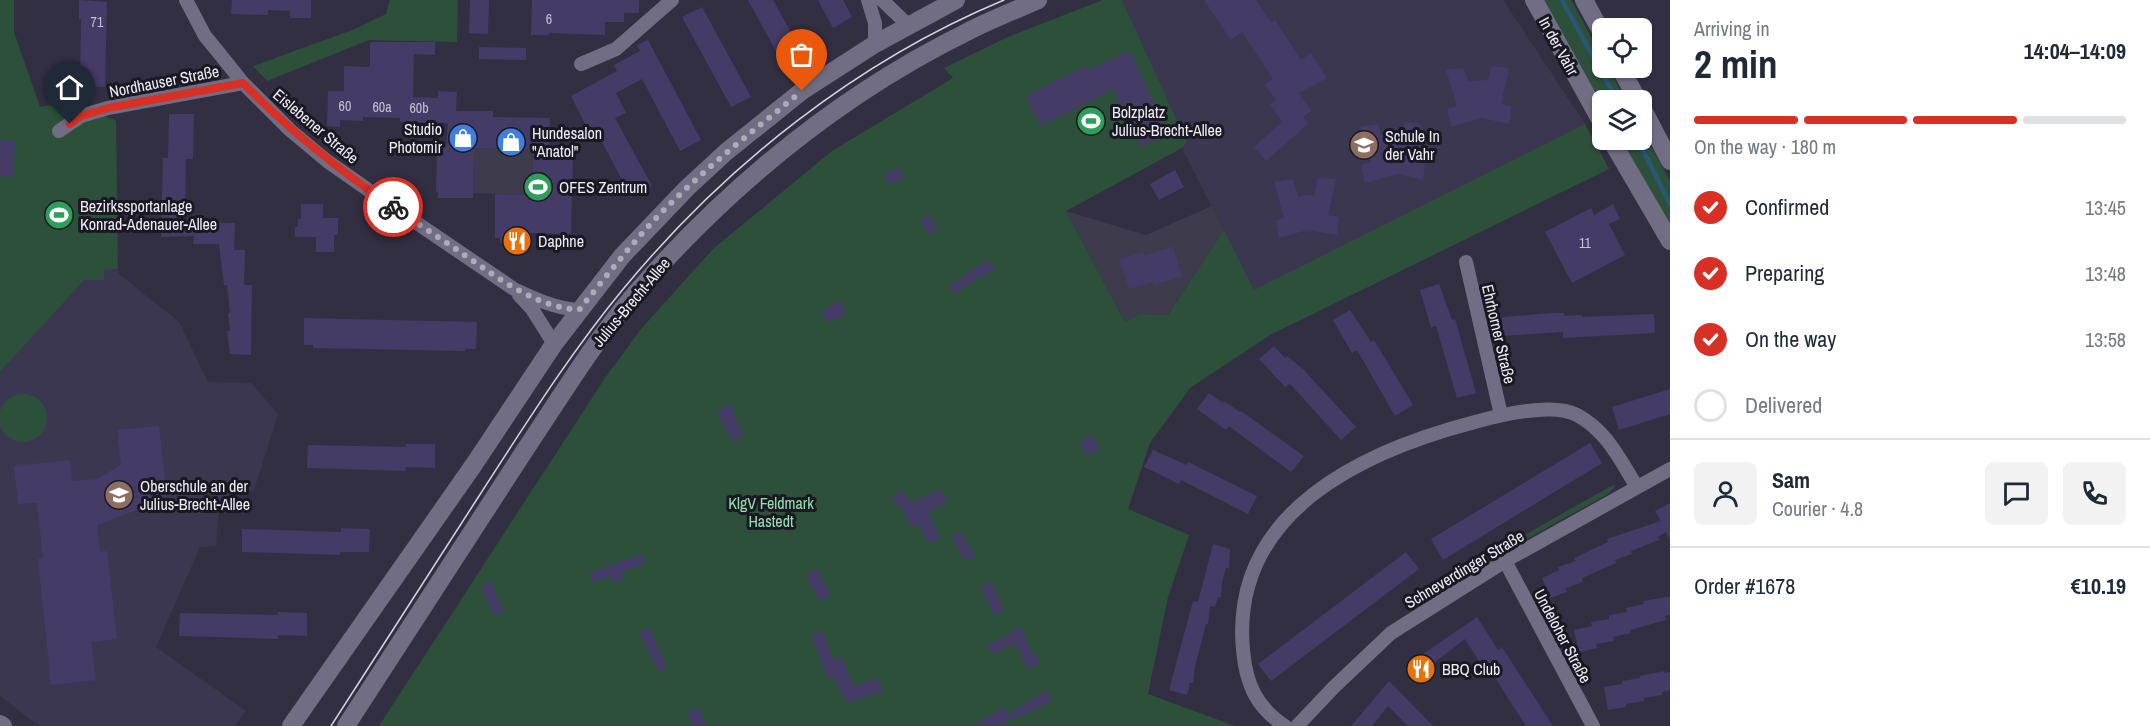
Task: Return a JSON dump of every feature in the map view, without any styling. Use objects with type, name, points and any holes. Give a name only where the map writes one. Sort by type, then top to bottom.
[{"type":"main road","name":"Julius-Brecht-Allee","points":[[291,726],[475,463],[554,344],[622,256],[670,204],[726,152],[802,91],[875,44],[956,0]]},
{"type":"main road","name":"Julius-Brecht-Allee","points":[[346,726],[596,342],[645,281],[746,180],[840,107],[894,73],[967,32],[1038,0]]},
{"type":"main road","name":"In der Vahr","points":[[1534,0],[1592,105]]},
{"type":"main road","points":[[1584,0],[1594,18]]},
{"type":"main road","points":[[1652,126],[1670,161]]},
{"type":"main road","points":[[1617,150],[1670,242]]},
{"type":"street","name":"Eislebener Straße","points":[[186,0],[205,36],[243,83],[327,161],[514,289],[540,302],[579,310]]},
{"type":"street","points":[[581,64],[616,49],[672,0]]},
{"type":"street","points":[[868,0],[875,23],[875,44]]},
{"type":"street","points":[[882,0],[908,25]]},
{"type":"street","name":"Nordhauser Straße","points":[[59,131],[81,116],[108,108],[243,83]]},
{"type":"street","name":"Ehrhorner Straße","points":[[1466,262],[1501,415]]},
{"type":"street","name":"Eislebener Straße","points":[[514,289],[532,309],[554,344]]},
{"type":"street","points":[[1285,726],[1268,715],[1256,698],[1247,671],[1241,632],[1250,576],[1279,527],[1319,488],[1363,461],[1437,432],[1501,415],[1534,410],[1569,412],[1577,415],[1608,438],[1637,487]]},
{"type":"street","name":"Schneverdinger Straße","points":[[1296,726],[1391,633],[1505,561],[1670,469]]},
{"type":"street","name":"Undeloher Straße","points":[[1505,561],[1593,726]]},
{"type":"shaded area","name":"Schule In der Vahr","points":[[1122,0],[1503,0],[1585,124],[1254,290],[1182,148],[1187,142]]},
{"type":"shaded area","points":[[474,148],[533,150],[532,195],[473,193]]},
{"type":"shaded area","points":[[1212,206],[1224,230],[1168,315],[1139,314],[1125,322],[1066,211],[1146,235]]},
{"type":"shaded area","name":"Oberschule an der Julius-Brecht-Allee","points":[[118,269],[119,274],[179,322],[208,382],[251,383],[278,414],[254,490],[220,499],[216,546],[200,547],[156,647],[246,711],[234,726],[39,726],[0,696],[0,372],[84,279],[103,280],[103,270]]},
{"type":"green space","name":"Bezirkssportanlage Konrad-Adenauer-Allee","points":[[0,0],[14,0],[14,32],[40,107],[71,101],[116,121],[118,269],[104,270],[104,280],[84,280],[0,372]]},
{"type":"green space","points":[[390,0],[458,0],[457,42],[369,40],[267,81],[253,66],[355,29],[386,14]]},
{"type":"green space","name":"KlgV Feldmark Hastedt","points":[[1103,0],[1122,0],[1187,142],[1182,148],[1066,211],[1125,322],[1139,314],[1168,315],[1224,230],[1254,290],[1585,124],[1592,137],[1592,150],[1599,150],[1609,169],[1270,335],[1190,388],[1150,443],[1128,509],[1189,535],[1168,597],[1148,694],[1235,726],[379,726],[605,378],[641,329],[713,249],[832,151],[953,78],[944,68],[1010,36]]},
{"type":"green space","points":[[1542,0],[1571,0],[1592,39],[1592,78],[1614,78],[1620,90],[1592,90]]},
{"type":"green space","points":[[1652,148],[1670,181],[1670,228],[1626,150],[1652,150]]},
{"type":"green space","points":[[23,394],[40,401],[47,418],[40,435],[23,442],[6,435],[-1,418],[6,401]]},
{"type":"green space","points":[[1613,485],[1615,487],[1606,495],[1505,551],[1503,547]]},
{"type":"building","points":[[79,0],[107,2],[105,87],[80,86]]},
{"type":"building","points":[[232,0],[311,0],[311,18],[290,18],[290,11],[268,10],[268,15],[231,14]]},
{"type":"building","points":[[470,0],[489,0],[488,34],[469,33]]},
{"type":"building","points":[[532,0],[639,0],[639,13],[624,13],[624,22],[605,22],[605,35],[549,33],[549,35],[531,35]]},
{"type":"building","points":[[748,0],[773,0],[803,54],[783,64]]},
{"type":"building","points":[[818,0],[843,0],[852,17],[833,28]]},
{"type":"building","points":[[1204,0],[1256,0],[1271,23],[1275,20],[1301,60],[1311,53],[1327,78],[1299,93],[1311,111],[1303,117],[1308,124],[1266,161],[1254,147],[1282,122],[1270,104],[1276,100],[1265,84],[1273,79],[1242,32],[1231,40]]},
{"type":"building","points":[[702,7],[751,97],[731,107],[682,17]]},
{"type":"building","points":[[648,40],[701,140],[680,151],[642,79],[616,93],[626,113],[615,118],[652,186],[631,197],[599,136],[593,140],[571,96],[617,71],[614,65],[640,51],[637,45]]},
{"type":"building","points":[[370,42],[435,42],[435,55],[414,54],[413,97],[438,98],[438,91],[457,92],[456,111],[493,111],[493,117],[550,118],[549,150],[573,150],[571,234],[527,233],[527,244],[500,243],[500,238],[495,238],[495,194],[532,195],[533,150],[474,148],[473,198],[438,198],[438,192],[436,192],[437,147],[446,147],[448,123],[400,122],[400,118],[363,117],[363,121],[340,120],[340,127],[327,126],[328,91],[344,91],[344,66],[370,67]]},
{"type":"building","points":[[479,47],[526,48],[526,60],[479,59]]},
{"type":"building","points":[[1130,51],[1168,134],[1140,147],[1113,89],[1041,126],[1026,96],[1086,66],[1088,70]]},
{"type":"building","points":[[1491,66],[1509,68],[1501,104],[1511,106],[1509,124],[1482,118],[1451,127],[1447,109],[1457,106],[1446,70],[1463,68],[1468,81],[1488,80]]},
{"type":"building","points":[[169,114],[194,114],[193,159],[186,159],[185,222],[235,223],[234,250],[245,250],[244,285],[252,285],[251,355],[230,354],[227,331],[230,331],[228,313],[230,313],[219,244],[193,244],[194,236],[161,237],[163,158],[168,158]]},
{"type":"building","points":[[1404,122],[1422,124],[1415,160],[1425,162],[1423,180],[1398,174],[1365,183],[1361,165],[1371,162],[1360,127],[1378,124],[1383,141],[1401,140]]},
{"type":"building","points":[[0,140],[15,141],[13,177],[0,176]]},
{"type":"building","points":[[899,167],[904,178],[889,185],[884,174]]},
{"type":"building","points":[[1175,170],[1184,187],[1159,200],[1150,184]]},
{"type":"building","points":[[1318,178],[1336,179],[1328,215],[1339,217],[1337,235],[1307,230],[1279,238],[1276,221],[1284,218],[1274,182],[1293,179],[1298,197],[1314,196]]},
{"type":"building","points":[[301,204],[323,204],[323,218],[338,218],[338,235],[334,235],[334,252],[316,252],[316,237],[295,237],[295,227],[298,227],[298,219],[301,219]]},
{"type":"building","points":[[1613,204],[1620,219],[1609,224],[1625,255],[1572,283],[1545,232],[1591,208],[1594,215]]},
{"type":"building","points":[[930,215],[938,230],[929,235],[920,220]]},
{"type":"building","points":[[1173,246],[1182,276],[1154,285],[1153,282],[1129,289],[1119,259],[1143,252],[1145,256]]},
{"type":"building","points":[[989,260],[995,270],[966,285],[955,295],[949,284]]},
{"type":"building","points":[[1439,284],[1452,320],[1455,319],[1476,393],[1457,398],[1436,326],[1431,328],[1420,290]]},
{"type":"building","points":[[840,301],[847,313],[828,322],[821,311]]},
{"type":"building","points":[[1350,310],[1371,342],[1374,340],[1413,405],[1395,416],[1357,350],[1352,353],[1333,320]]},
{"type":"building","points":[[1564,313],[1564,316],[1582,315],[1582,317],[1654,314],[1655,333],[1563,338],[1563,332],[1502,336],[1502,317]]},
{"type":"building","points":[[304,318],[477,322],[476,349],[465,349],[465,351],[313,348],[313,345],[304,345]]},
{"type":"building","points":[[1274,346],[1285,358],[1287,356],[1304,370],[1356,427],[1341,440],[1290,384],[1285,387],[1259,359]]},
{"type":"building","points":[[1670,389],[1670,414],[1619,430],[1612,407]]},
{"type":"building","points":[[1209,393],[1223,403],[1224,401],[1241,411],[1304,456],[1291,472],[1229,426],[1226,430],[1197,409]]},
{"type":"building","points":[[730,404],[744,436],[732,442],[717,411]]},
{"type":"building","points":[[159,426],[167,497],[141,500],[142,508],[97,525],[100,552],[107,551],[117,639],[91,642],[96,680],[51,685],[38,559],[43,558],[37,503],[18,504],[14,466],[70,460],[72,481],[97,479],[121,465],[117,430]]},
{"type":"building","points":[[1091,435],[1100,449],[1088,456],[1079,443]]},
{"type":"building","points":[[1590,443],[1602,463],[1443,560],[1431,539]]},
{"type":"building","points":[[406,444],[435,444],[435,468],[406,467],[405,471],[307,468],[308,445],[406,447]]},
{"type":"building","points":[[1153,450],[1187,465],[1188,462],[1257,496],[1248,514],[1181,480],[1179,484],[1144,467]]},
{"type":"building","points":[[941,489],[948,502],[928,512],[940,538],[928,543],[919,524],[912,528],[900,505],[897,506],[892,496],[904,491],[910,503]]},
{"type":"building","points":[[1670,503],[1670,539],[1666,532],[1658,537],[1659,540],[1631,551],[1632,554],[1615,560],[1616,563],[1582,578],[1583,582],[1566,588],[1567,592],[1550,598],[1542,578],[1559,570],[1558,567],[1576,561],[1574,558],[1608,542],[1607,539],[1661,521],[1655,511]]},
{"type":"building","points":[[341,528],[370,529],[369,552],[340,552],[340,555],[242,552],[242,529],[341,532]]},
{"type":"building","points":[[960,532],[976,557],[965,560],[951,537]]},
{"type":"building","points":[[1213,544],[1230,549],[1229,568],[1226,568],[1221,597],[1218,597],[1215,607],[1210,606],[1208,624],[1206,624],[1195,666],[1193,683],[1190,683],[1187,695],[1169,690],[1193,601],[1198,602]]},
{"type":"building","points":[[1406,552],[1419,569],[1271,681],[1258,664]]},
{"type":"building","points":[[641,554],[645,564],[621,572],[625,579],[614,584],[611,576],[593,583],[589,573]]},
{"type":"building","points":[[817,569],[831,595],[819,601],[805,575]]},
{"type":"building","points":[[491,581],[504,612],[495,616],[481,587]]},
{"type":"building","points":[[991,582],[1004,609],[994,615],[981,587]]},
{"type":"building","points":[[1670,597],[1670,615],[1665,616],[1666,620],[1630,630],[1631,633],[1613,637],[1614,641],[1596,644],[1597,648],[1579,652],[1574,630],[1592,626],[1591,622],[1609,619],[1609,615],[1627,612],[1626,608],[1644,604],[1643,601]]},
{"type":"building","points":[[278,612],[307,613],[307,636],[278,635],[278,639],[179,636],[180,613],[278,615]]},
{"type":"building","points":[[1477,617],[1498,650],[1502,647],[1553,726],[1526,726],[1483,659],[1479,661],[1465,639],[1430,666],[1433,671],[1420,681],[1407,665]]},
{"type":"building","points":[[649,627],[667,668],[659,672],[639,632]]},
{"type":"building","points":[[1021,627],[1033,655],[1036,654],[1040,664],[1027,669],[1016,643],[992,654],[988,644],[1012,634],[1010,631]]},
{"type":"building","points":[[822,631],[833,660],[842,657],[853,686],[879,678],[883,691],[847,703],[834,678],[829,680],[811,635]]},
{"type":"building","points":[[1665,671],[1665,673],[1670,672],[1670,690],[1662,692],[1662,695],[1644,698],[1644,701],[1626,704],[1626,707],[1608,710],[1604,687]]},
{"type":"building","points":[[1389,681],[1433,726],[1408,726],[1388,706],[1372,726],[1351,726]]},
{"type":"building","points":[[1047,690],[1052,702],[1013,719],[1010,713]]},
{"type":"building","points":[[1004,707],[1012,719],[1000,726],[973,726]]},
{"type":"building","points":[[699,708],[707,726],[692,726],[687,713]]},
{"type":"waterway","points":[[1562,0],[1612,90]]},
{"type":"waterway","points":[[1643,150],[1670,204]]},
{"type":"tram line","points":[[331,726],[548,390],[604,313],[663,243],[750,159],[846,86],[950,25],[1004,0]]},
{"type":"way so far","points":[[393,207],[514,289],[540,302],[579,310],[622,256],[670,204],[726,152],[802,91]]},
{"type":"place","name":"Bolzplatz Julius-Brecht-Allee","points":[[1091,121]]},
{"type":"place","name":"Studio Photomir","points":[[463,138]]},
{"type":"place","name":"Hundesalon \"Anatol\"","points":[[511,142]]},
{"type":"place","name":"Schule In der Vahr","points":[[1364,145]]},
{"type":"place","name":"OFES Zentrum","points":[[538,187]]},
{"type":"place","name":"Bezirkssportanlage Konrad-Adenauer-Allee","points":[[59,215]]},
{"type":"place","name":"Daphne","points":[[517,241]]},
{"type":"place","name":"Oberschule an der Julius-Brecht-Allee","points":[[119,495]]},
{"type":"place","name":"BBQ Club","points":[[1421,669]]},
{"type":"route","points":[[70,124],[81,116],[108,108],[243,83],[327,161],[393,207]]}]
